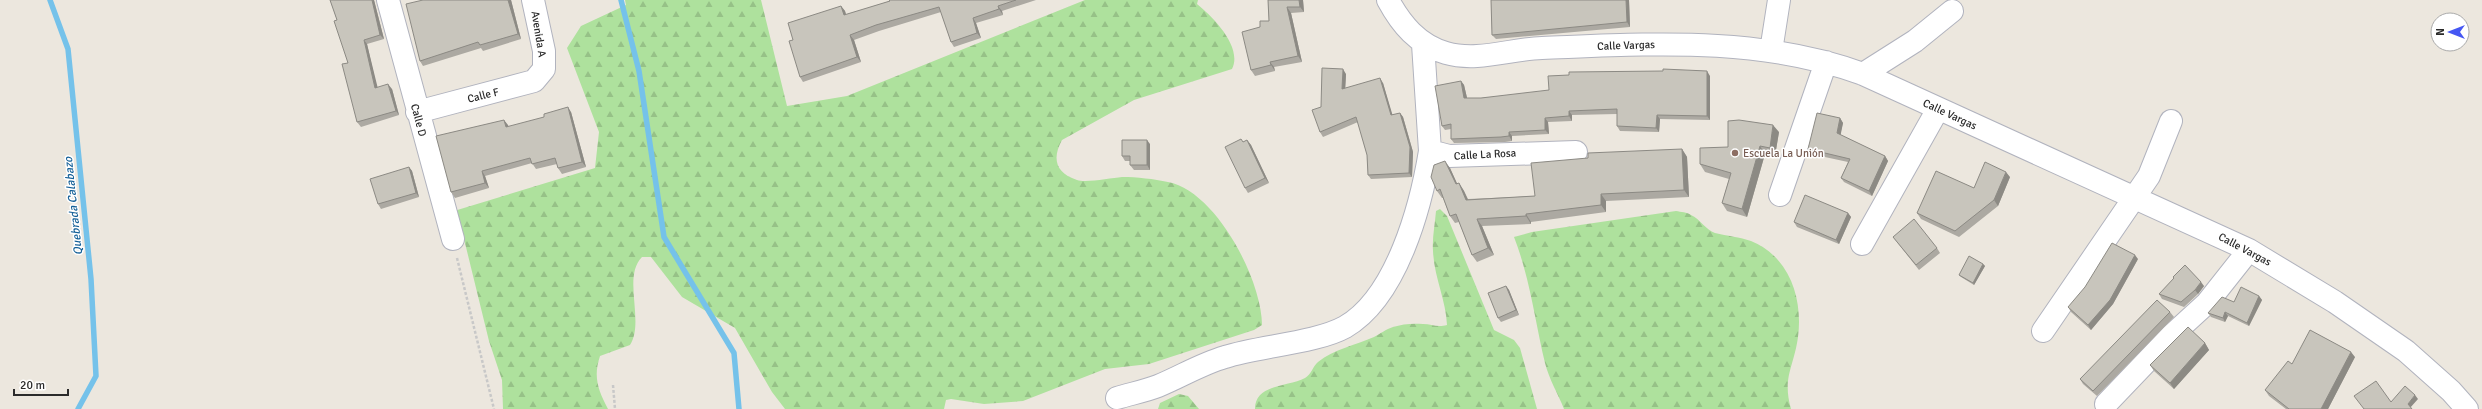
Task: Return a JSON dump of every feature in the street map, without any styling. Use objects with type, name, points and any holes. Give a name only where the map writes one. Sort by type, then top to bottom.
[{"type":"street","name":"Calle D","points":[[388,0],[452,239]]},
{"type":"street","name":"Avenida A","points":[[533,0],[544,51],[544,69]]},
{"type":"street","name":"Calle Vargas","points":[[1388,0],[1396,16],[1423,44],[1447,54],[1473,57],[1534,48],[1650,44],[1701,45],[1771,51],[1826,62],[1863,74],[2250,250],[2335,302],[2406,351],[2451,391],[2467,409]]},
{"type":"street","points":[[1771,51],[1779,0]]},
{"type":"street","points":[[1863,74],[1914,41],[1952,11]]},
{"type":"street","points":[[1117,398],[1158,386],[1224,357],[1322,336],[1345,327],[1364,313],[1382,290],[1398,259],[1418,206],[1430,151],[1423,44]]},
{"type":"street","points":[[1780,195],[1826,62]]},
{"type":"street","name":"Calle F","points":[[417,112],[534,82],[544,69]]},
{"type":"street","points":[[1862,244],[1938,109]]},
{"type":"street","points":[[2043,331],[2136,198],[2149,176],[2171,121]]},
{"type":"street","name":"Calle La Rosa","points":[[1430,151],[1449,156],[1576,152]]},
{"type":"street","points":[[2106,404],[2172,335],[2207,303],[2250,250]]},
{"type":"path","points":[[452,239],[494,409]]},
{"type":"path","points":[[613,385],[615,409]]},
{"type":"green space","points":[[625,0],[761,0],[787,106],[847,96],[1085,0],[1198,0],[1197,4],[1218,24],[1230,42],[1234,60],[1232,69],[1134,100],[1062,140],[1057,153],[1057,159],[1060,169],[1070,177],[1077,180],[1092,181],[1122,177],[1157,180],[1168,182],[1186,189],[1203,202],[1219,219],[1245,262],[1260,306],[1262,325],[1254,330],[1149,364],[1105,369],[1023,401],[984,404],[951,399],[946,400],[944,409],[785,409],[772,392],[735,328],[682,297],[651,257],[642,257],[636,266],[634,276],[633,288],[635,324],[634,335],[630,345],[600,356],[598,364],[597,377],[599,389],[608,409],[503,409],[502,380],[489,341],[465,243],[454,211],[595,168],[599,132],[567,48],[581,26],[626,5]]},
{"type":"green space","points":[[1440,209],[1447,216],[1494,330],[1514,340],[1520,348],[1537,409],[1255,409],[1256,401],[1260,395],[1266,391],[1305,378],[1309,375],[1318,362],[1338,350],[1374,337],[1388,329],[1404,324],[1426,324],[1437,326],[1447,325],[1445,307],[1435,270],[1433,251],[1436,211]]},
{"type":"green space","points":[[1676,211],[1689,214],[1712,232],[1751,241],[1776,257],[1784,268],[1796,294],[1799,323],[1798,337],[1788,380],[1791,409],[1564,409],[1547,369],[1520,252],[1514,237],[1532,232]]},
{"type":"green space","points":[[1179,394],[1188,396],[1199,409],[1158,409],[1160,403]]},
{"type":"building","points":[[330,0],[372,0],[380,35],[364,40],[375,88],[388,84],[396,111],[357,122],[342,64],[348,63],[334,21],[337,20]]},
{"type":"building","points":[[423,0],[508,0],[518,34],[480,45],[478,42],[420,61],[406,4]]},
{"type":"building","points":[[889,0],[1016,0],[998,6],[999,9],[973,18],[977,33],[951,42],[939,7],[876,25],[850,35],[857,57],[800,77],[789,41],[793,40],[788,23],[841,6],[844,15],[890,1]]},
{"type":"building","points":[[1268,0],[1299,0],[1300,7],[1287,7],[1298,56],[1270,62],[1271,65],[1251,70],[1242,32],[1260,27],[1260,21],[1269,21]]},
{"type":"building","points":[[1491,0],[1626,0],[1627,22],[1492,35]]},
{"type":"building","points":[[1322,68],[1343,69],[1342,89],[1380,78],[1391,115],[1400,113],[1410,147],[1409,173],[1368,175],[1367,155],[1356,117],[1320,132],[1312,110],[1321,107]]},
{"type":"building","points":[[1663,69],[1707,71],[1707,116],[1657,115],[1656,128],[1617,126],[1617,109],[1569,111],[1569,116],[1545,118],[1545,130],[1509,132],[1509,136],[1501,137],[1451,139],[1451,124],[1442,126],[1435,86],[1461,81],[1464,98],[1481,98],[1549,90],[1548,76],[1569,75],[1569,72],[1663,71]]},
{"type":"building","points":[[568,107],[582,162],[558,168],[555,158],[532,164],[530,158],[482,171],[485,183],[451,192],[436,136],[504,120],[506,127],[544,117],[544,114]]},
{"type":"building","points":[[1817,113],[1840,118],[1837,133],[1885,156],[1869,191],[1841,178],[1850,159],[1808,149]]},
{"type":"building","points":[[1739,120],[1773,125],[1770,148],[1760,146],[1742,209],[1722,203],[1731,173],[1700,164],[1700,148],[1728,147],[1728,121]]},
{"type":"building","points":[[1241,139],[1243,142],[1247,140],[1265,178],[1245,188],[1225,147]]},
{"type":"building","points":[[1122,140],[1147,140],[1147,165],[1130,165],[1130,156],[1122,156]]},
{"type":"building","points":[[1682,149],[1684,190],[1601,194],[1601,205],[1526,214],[1526,216],[1477,219],[1488,248],[1472,255],[1456,214],[1450,216],[1440,189],[1437,191],[1431,177],[1434,165],[1445,161],[1456,184],[1459,183],[1466,200],[1535,196],[1531,163],[1588,158],[1588,153]]},
{"type":"building","points":[[1985,162],[2006,172],[1994,200],[1955,231],[1917,213],[1936,171],[1974,188]]},
{"type":"building","points":[[409,167],[416,193],[378,204],[370,179]]},
{"type":"building","points":[[1805,195],[1848,213],[1836,240],[1794,222]]},
{"type":"building","points":[[1914,219],[1937,248],[1916,265],[1893,237]]},
{"type":"building","points":[[2112,243],[2135,255],[2110,300],[2088,325],[2068,307],[2085,287]]},
{"type":"building","points":[[1969,256],[1983,264],[1973,283],[1959,275]]},
{"type":"building","points":[[2185,265],[2201,282],[2195,290],[2181,302],[2159,294],[2174,278],[2173,277]]},
{"type":"building","points":[[1506,286],[1516,310],[1498,318],[1488,293]]},
{"type":"building","points":[[2241,287],[2259,296],[2247,323],[2225,312],[2223,318],[2208,313],[2222,297],[2234,302]]},
{"type":"building","points":[[2157,300],[2170,312],[2093,391],[2080,379]]},
{"type":"building","points":[[2188,327],[2205,343],[2170,383],[2150,365]]},
{"type":"building","points":[[2310,330],[2351,352],[2321,409],[2289,409],[2265,390],[2288,361],[2292,364]]},
{"type":"building","points":[[2376,381],[2391,402],[2405,386],[2415,395],[2408,404],[2412,409],[2364,409],[2354,396]]},
{"type":"waterway","name":"Quebrada Calabazo","points":[[50,0],[68,49],[91,279],[96,376],[78,409]]},
{"type":"waterway","points":[[621,0],[639,71],[664,237],[734,353],[739,409]]},
{"type":"place","name":"Escuela La Unión","points":[[1735,153]]}]
